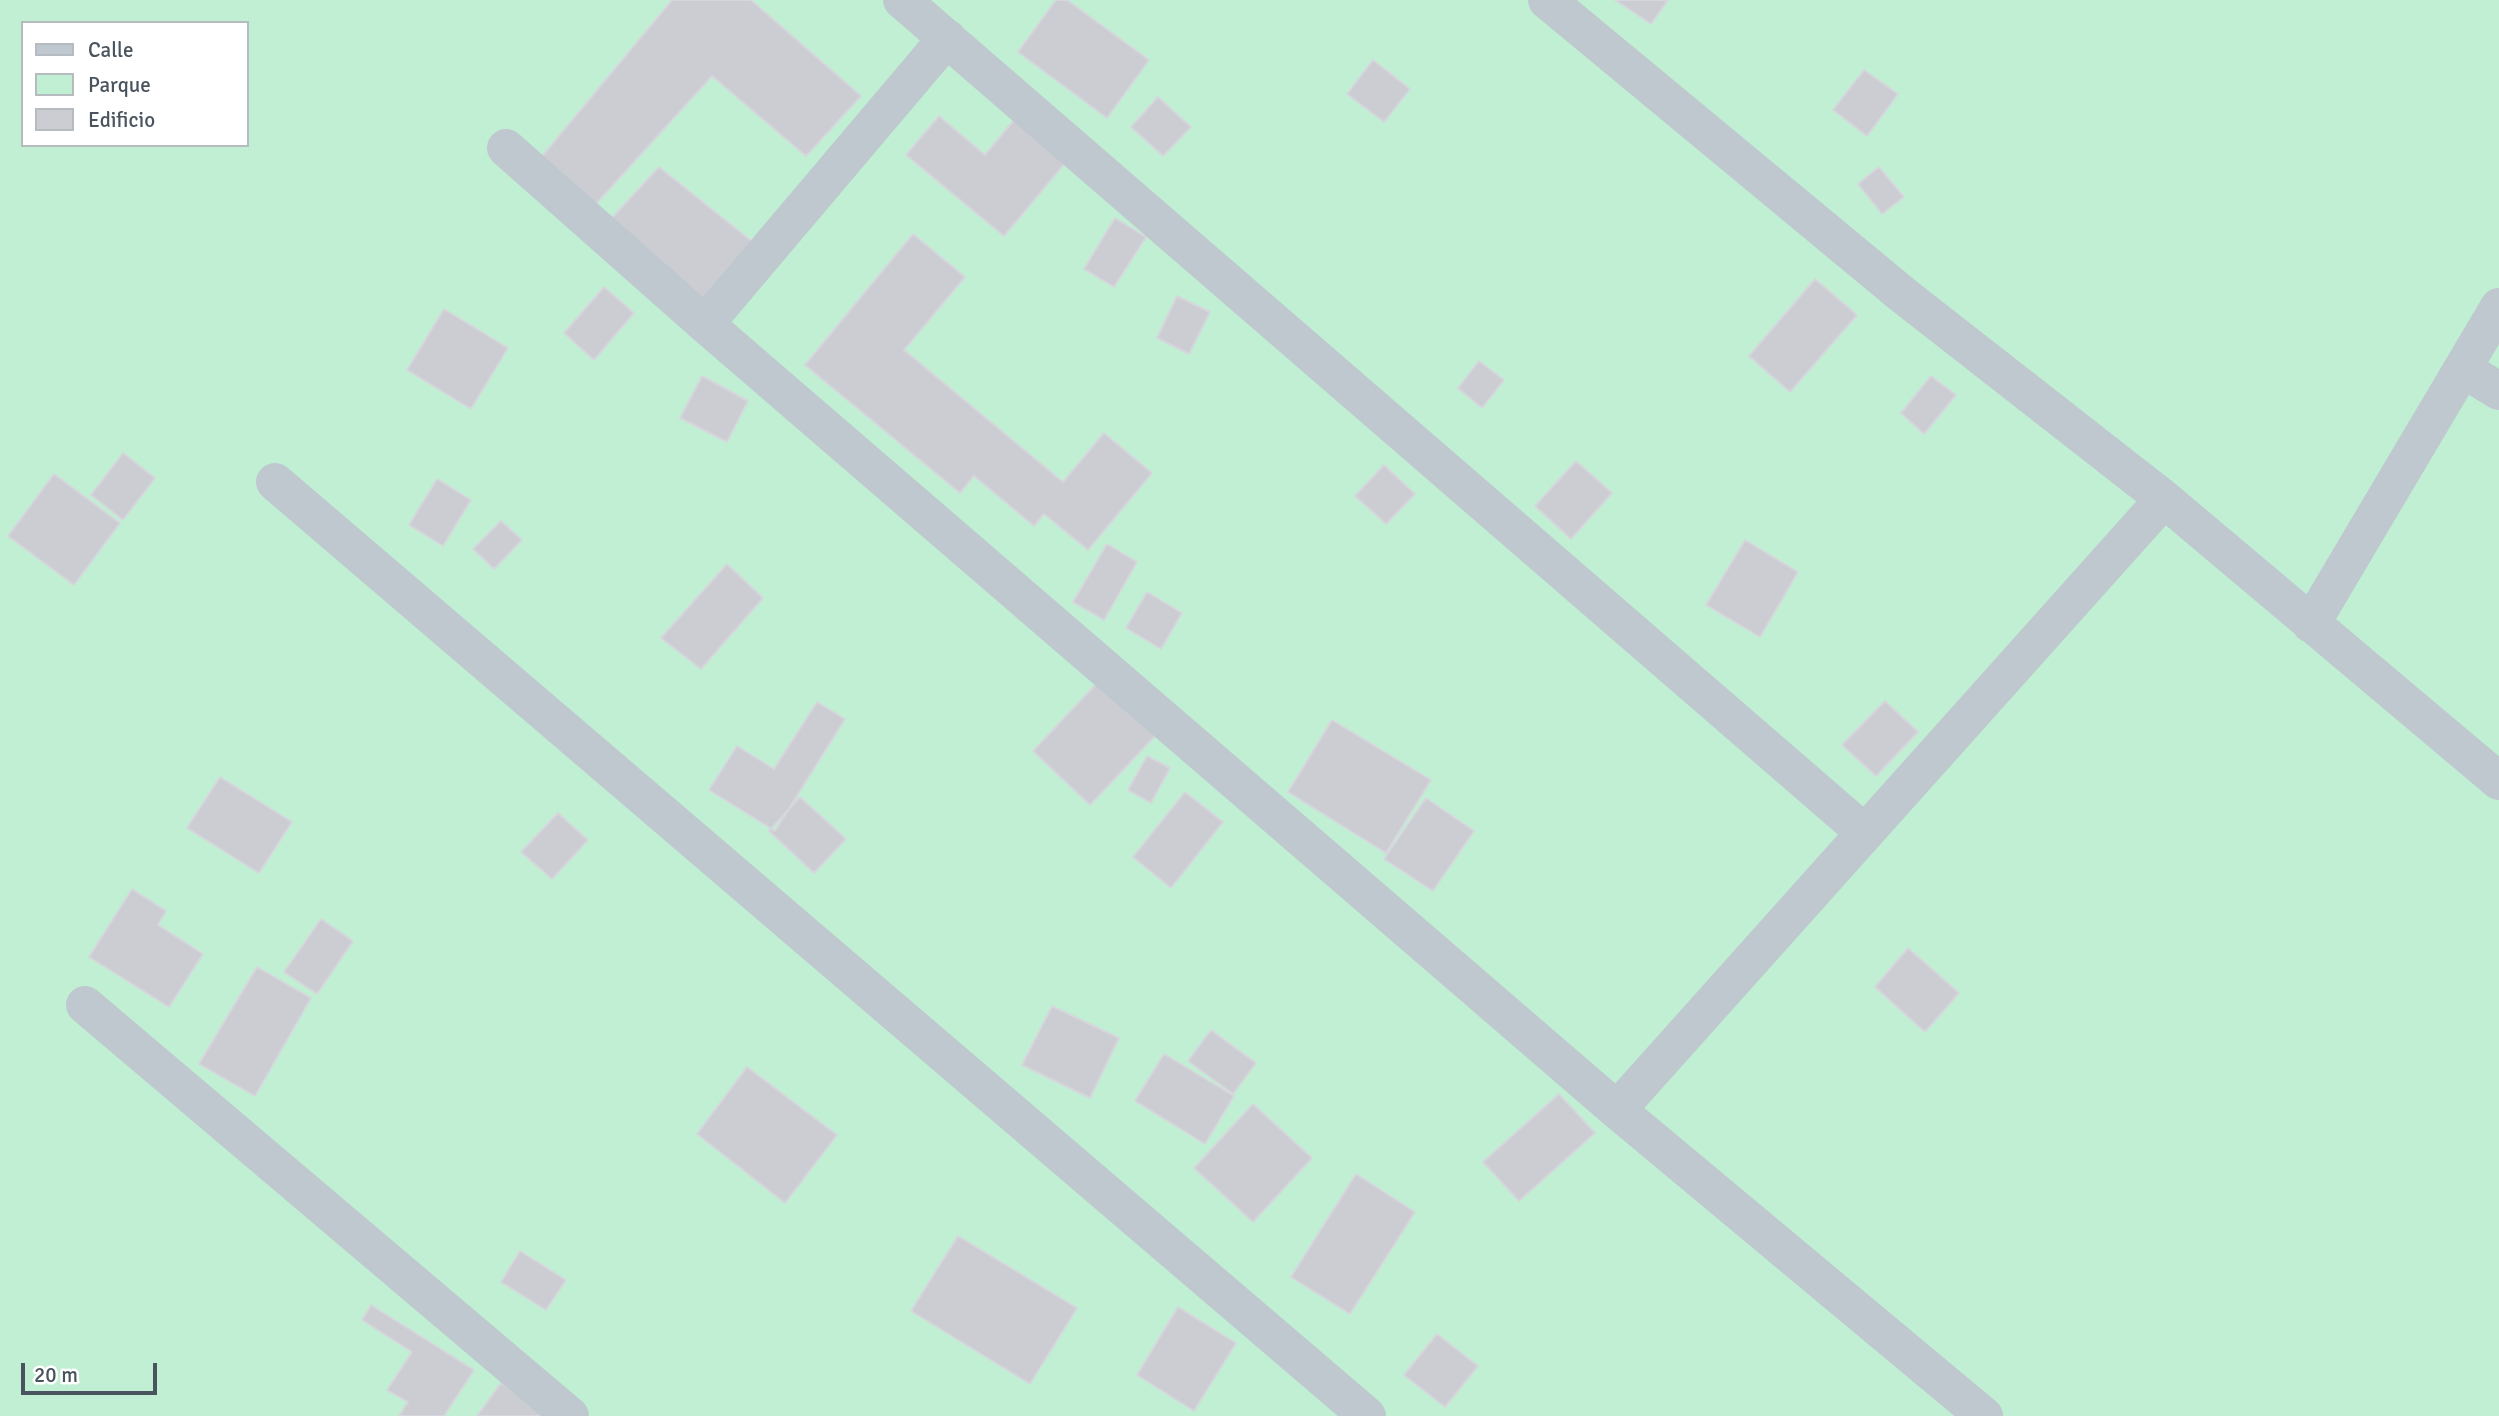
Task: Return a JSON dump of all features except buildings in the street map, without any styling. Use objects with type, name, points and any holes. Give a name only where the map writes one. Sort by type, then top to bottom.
[{"type":"street","points":[[902,0],[1865,833]]},
{"type":"street","points":[[1547,0],[1903,295],[2164,499],[2499,781]]},
{"type":"street","points":[[705,324],[947,38]]},
{"type":"street","points":[[506,148],[705,324],[1617,1110],[1984,1416]]},
{"type":"street","points":[[2311,624],[2499,307]]},
{"type":"street","points":[[2463,369],[2499,391]]},
{"type":"street","points":[[275,482],[1367,1416]]},
{"type":"street","points":[[1617,1110],[2164,499]]},
{"type":"street","points":[[85,1005],[570,1416]]},
{"type":"green space","points":[[0,0],[2499,0],[2499,1416],[0,1416]]}]
